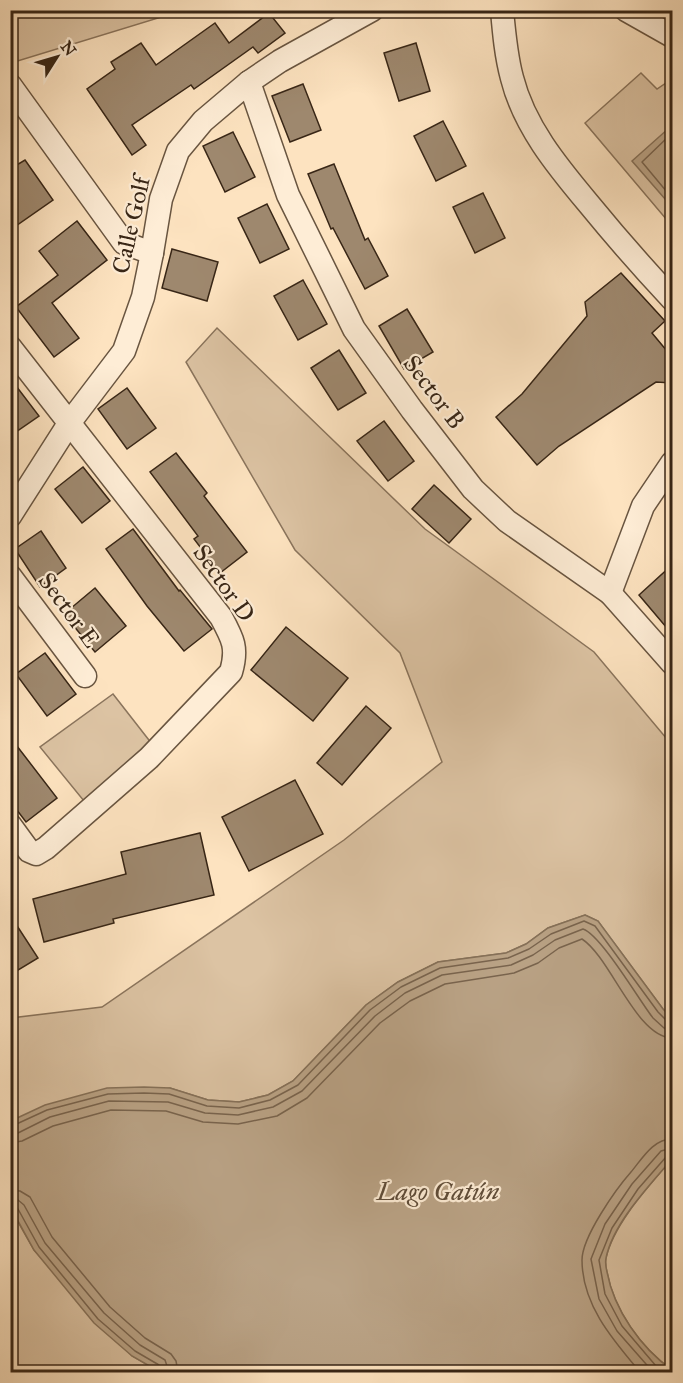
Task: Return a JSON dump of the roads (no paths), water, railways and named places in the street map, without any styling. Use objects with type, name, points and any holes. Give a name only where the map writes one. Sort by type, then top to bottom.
[{"type":"street","name":"Calle Golf","points":[[10,516],[70,422],[124,351],[142,297],[153,253],[161,199],[178,151],[203,121],[249,82],[280,61],[372,10]]},
{"type":"street","points":[[502,10],[504,42],[512,80],[523,109],[546,151],[603,221],[672,299]]},
{"type":"street","points":[[626,10],[672,36]]},
{"type":"street","name":"Sector B","points":[[249,82],[288,195],[354,329],[473,489],[507,521],[610,593],[672,663]]},
{"type":"street","points":[[10,85],[124,243],[153,253]]},
{"type":"street","name":"Sector D","points":[[10,347],[221,617],[233,639],[235,656],[231,672],[149,758],[46,848],[36,854],[29,851],[10,825]]},
{"type":"street","points":[[610,593],[644,506],[672,463]]},
{"type":"street","name":"Sector E","points":[[10,576],[84,676]]},
{"type":"water","points":[[669,128],[672,132],[672,207],[632,161]]},
{"type":"water","name":"Lago Gatún","points":[[585,915],[598,921],[672,1018],[672,1159],[624,1218],[610,1245],[606,1258],[606,1269],[616,1300],[630,1327],[672,1372],[160,1372],[132,1356],[94,1323],[34,1250],[11,1208],[10,1123],[15,1119],[45,1105],[107,1088],[170,1088],[208,1100],[239,1102],[268,1095],[293,1081],[366,1005],[398,982],[438,962],[506,953],[526,944],[548,928]]}]
